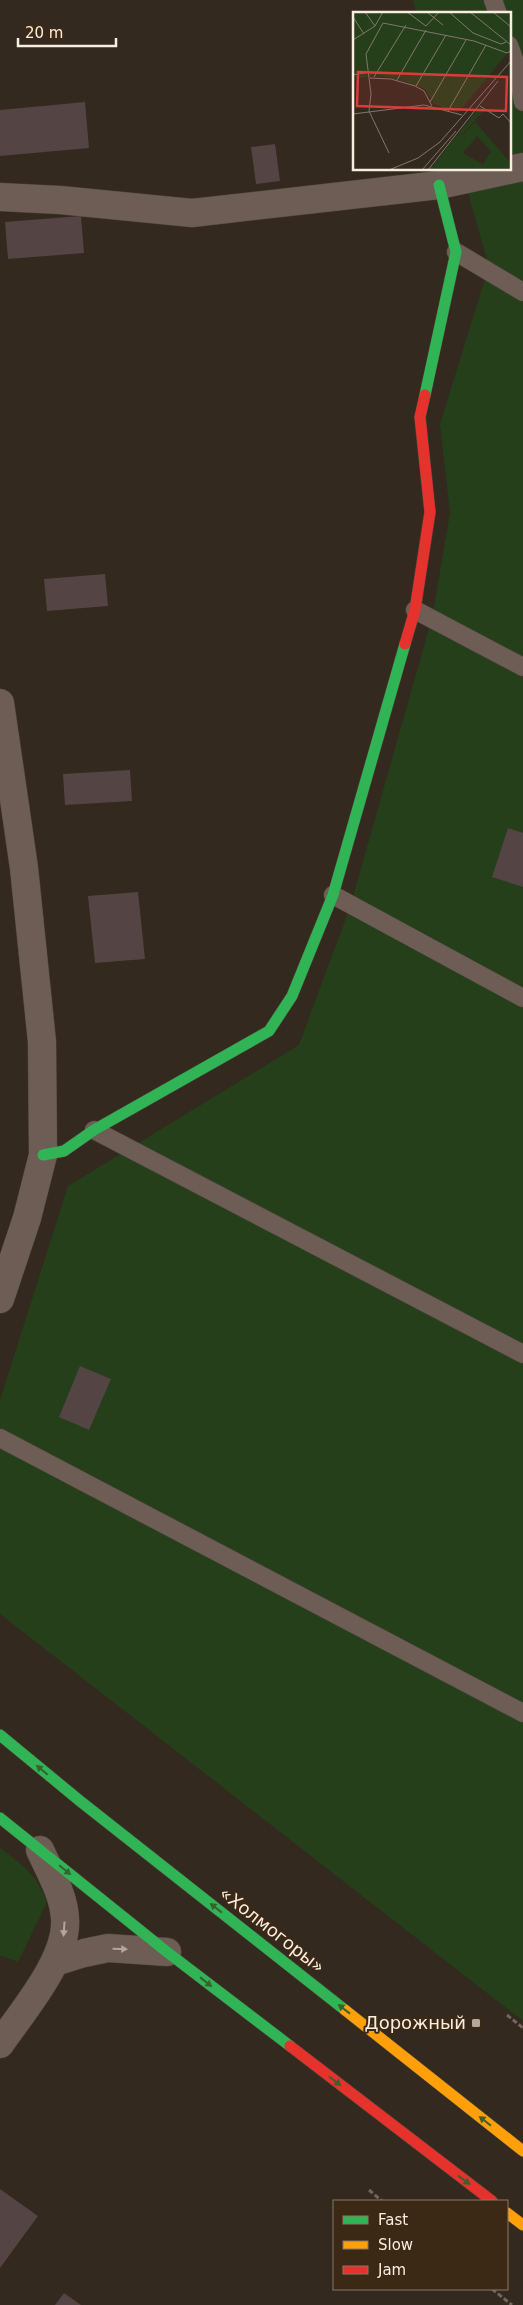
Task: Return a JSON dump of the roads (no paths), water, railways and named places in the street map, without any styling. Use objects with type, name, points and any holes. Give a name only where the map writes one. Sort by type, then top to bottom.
[{"type":"main road","points":[[43,1155],[64,1151],[94,1130],[269,1031],[292,996],[333,895],[415,610],[430,512],[420,417],[456,252],[439,185]]},
{"type":"main road","name":"«Холмогоры»","points":[[0,1735],[80,1801],[523,2151]]},
{"type":"main road","points":[[0,1818],[167,1952],[491,2200]]},
{"type":"main road","points":[[508,2213],[523,2225]]},
{"type":"street","points":[[510,170],[523,167]]},
{"type":"street","points":[[0,197],[60,200],[192,212],[439,185],[509,170]]},
{"type":"street","points":[[0,703],[24,868],[42,1042],[43,1155],[27,1218],[0,1299]]},
{"type":"street","points":[[0,2044],[55,1962],[64,1937],[65,1919],[59,1891],[40,1850]]},
{"type":"street","points":[[55,1962],[108,1948],[167,1952]]},
{"type":"lane","points":[[510,48],[517,68],[523,102]]},
{"type":"lane","points":[[456,252],[523,292]]},
{"type":"lane","points":[[415,610],[523,667]]},
{"type":"lane","points":[[333,895],[523,998]]},
{"type":"lane","points":[[94,1130],[523,1354]]},
{"type":"lane","points":[[0,1438],[523,1713]]},
{"type":"place","name":"Дорожный","points":[[476,2023]]}]
